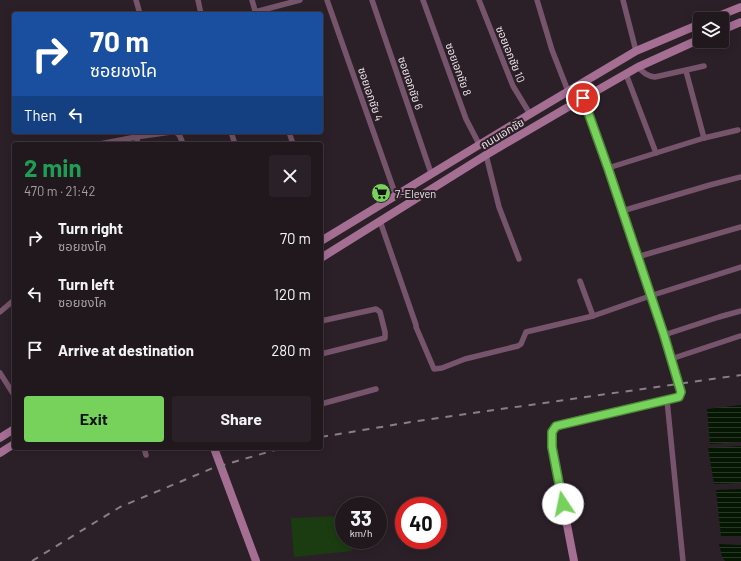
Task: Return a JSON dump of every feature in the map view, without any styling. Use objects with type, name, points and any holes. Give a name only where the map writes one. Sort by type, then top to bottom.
[{"type":"main road","points":[[728,12],[741,7]]},
{"type":"main road","points":[[729,27],[741,22]]},
{"type":"main road","name":"ถนนเอกชัย","points":[[323,240],[479,144],[636,51],[693,27]]},
{"type":"main road","name":"ถนนเอกชัย","points":[[323,257],[486,155],[583,98],[638,67],[693,42]]},
{"type":"main road","points":[[574,561],[552,447],[552,432],[556,426],[679,397],[681,392],[638,257],[583,98]]},
{"type":"main road","points":[[0,438],[12,430]]},
{"type":"main road","points":[[0,453],[12,445]]},
{"type":"main road","points":[[215,450],[256,561]]},
{"type":"street","points":[[136,0],[139,12]]},
{"type":"street","points":[[198,0],[201,12]]},
{"type":"street","points":[[252,0],[255,12]]},
{"type":"street","points":[[258,12],[300,0]]},
{"type":"street","name":"ซอยเอกชัย 4","points":[[327,0],[396,196]]},
{"type":"street","name":"ซอยเอกชัย 6","points":[[372,0],[431,173]]},
{"type":"street","name":"ซอยเอกชัย 8","points":[[424,0],[466,118],[479,144]]},
{"type":"street","name":"ซอยเอกชัย 10","points":[[479,0],[513,86],[530,114]]},
{"type":"street","points":[[537,0],[552,50],[568,91]]},
{"type":"street","points":[[623,0],[636,51]]},
{"type":"street","points":[[638,67],[644,74],[656,77],[704,66]]},
{"type":"street","points":[[686,71],[704,138]]},
{"type":"street","points":[[626,74],[656,153]]},
{"type":"street","points":[[608,168],[704,138],[738,130]]},
{"type":"street","points":[[107,142],[136,134]]},
{"type":"street","points":[[486,155],[499,207],[519,259]]},
{"type":"street","points":[[622,211],[741,177]]},
{"type":"street","points":[[380,221],[416,327],[434,369],[442,368],[465,359],[518,346],[521,344],[526,332],[593,316],[741,267]]},
{"type":"street","points":[[638,257],[741,227]]},
{"type":"street","points":[[580,281],[593,316]]},
{"type":"street","points":[[0,312],[12,302]]},
{"type":"street","points":[[323,321],[376,309],[380,312],[385,332],[385,338],[323,354]]},
{"type":"street","points":[[664,335],[741,311]]},
{"type":"street","points":[[671,358],[740,336]]},
{"type":"street","points":[[0,373],[12,392]]},
{"type":"street","points":[[323,403],[376,389]]},
{"type":"street","points":[[667,400],[683,561]]},
{"type":"street","points":[[145,450],[146,455]]},
{"type":"green space","points":[[335,516],[335,549],[352,549],[352,551],[294,557],[291,518]]},
{"type":"shaded area","points":[[741,405],[741,442],[710,444],[707,409]]},
{"type":"shaded area","points":[[741,446],[741,483],[714,484],[708,448]]},
{"type":"shaded area","points":[[741,489],[741,536],[721,536],[716,490]]},
{"type":"shaded area","points":[[719,544],[741,545],[741,561],[725,561],[722,557]]},
{"type":"railway","points":[[323,437],[417,421],[741,375]]},
{"type":"railway","points":[[32,561],[120,507],[213,468],[275,450]]},
{"type":"place","name":"7-Eleven","points":[[381,193]]},
{"type":"route","points":[[563,504],[552,447],[552,432],[556,426],[679,397],[681,392],[664,335],[583,98]]}]
